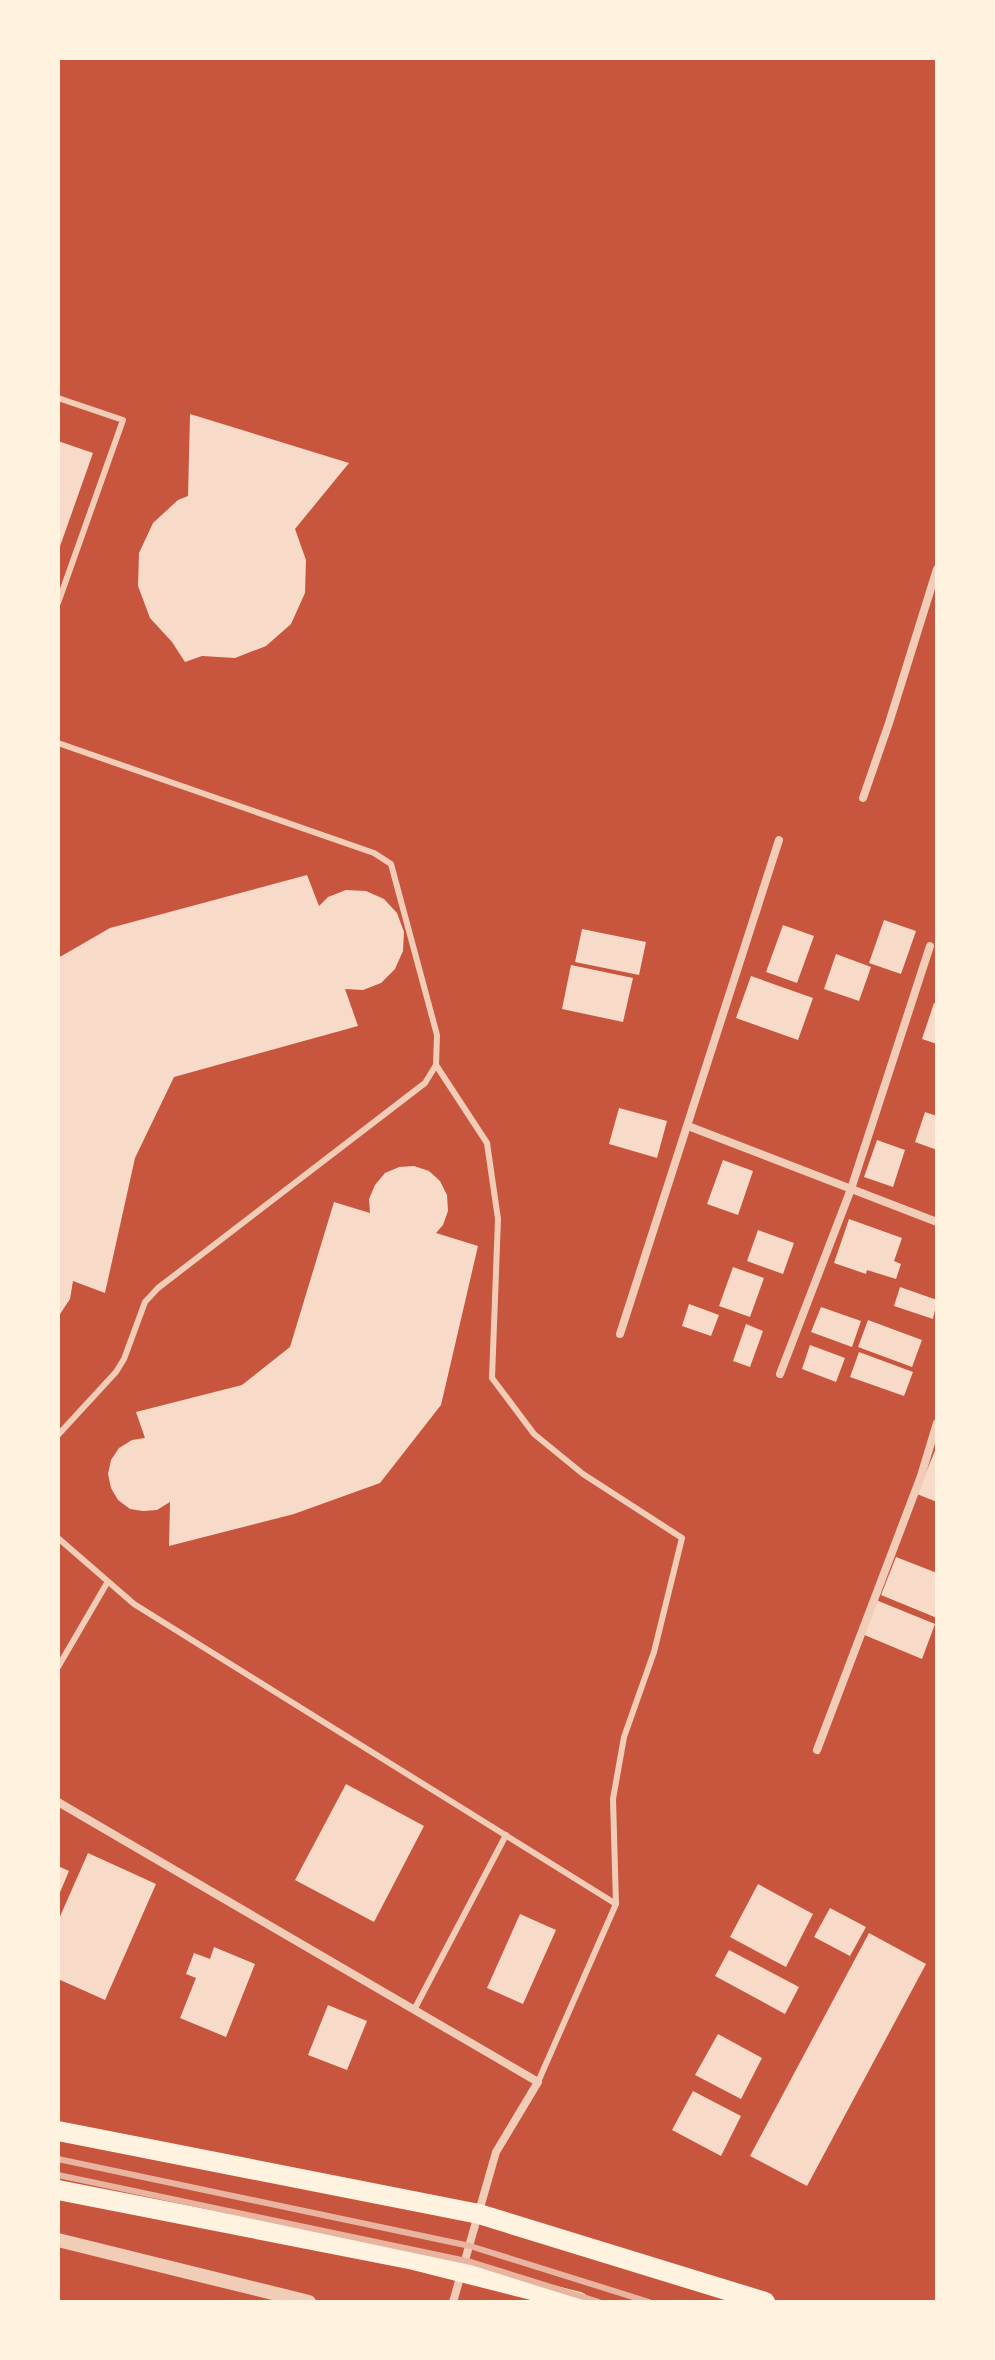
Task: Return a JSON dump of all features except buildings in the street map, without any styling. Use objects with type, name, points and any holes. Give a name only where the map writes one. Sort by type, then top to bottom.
[{"type":"main road","points":[[58,2131],[479,2214],[765,2302]]},
{"type":"main road","points":[[58,2190],[461,2271],[579,2302]]},
{"type":"street","points":[[863,798],[937,569]]},
{"type":"street","points":[[620,1334],[779,840]]},
{"type":"street","points":[[780,1374],[851,1189],[930,946]]},
{"type":"street","points":[[688,1126],[937,1222]]},
{"type":"street","points":[[817,1750],[921,1476],[937,1423]]},
{"type":"street","points":[[58,1802],[538,2082],[496,2152],[453,2302]]},
{"type":"street","points":[[58,2240],[309,2302]]},
{"type":"lane","points":[[58,398],[123,420],[58,603]]},
{"type":"lane","points":[[58,743],[374,853],[391,864],[437,1035],[436,1065],[425,1083],[158,1288],[145,1302],[124,1359],[116,1372],[103,1382],[58,1435]]},
{"type":"lane","points":[[436,1065],[487,1143],[498,1219],[492,1378],[534,1434],[583,1474],[682,1538],[654,1652],[624,1737],[613,1799],[616,1904],[538,2082]]},
{"type":"lane","points":[[58,1538],[134,1604],[616,1904]]},
{"type":"lane","points":[[58,1667],[107,1583]]},
{"type":"lane","points":[[414,2010],[506,1835]]},
{"type":"railway","points":[[58,2159],[470,2246],[649,2302]]},
{"type":"railway","points":[[58,2175],[471,2262],[599,2302]]}]
